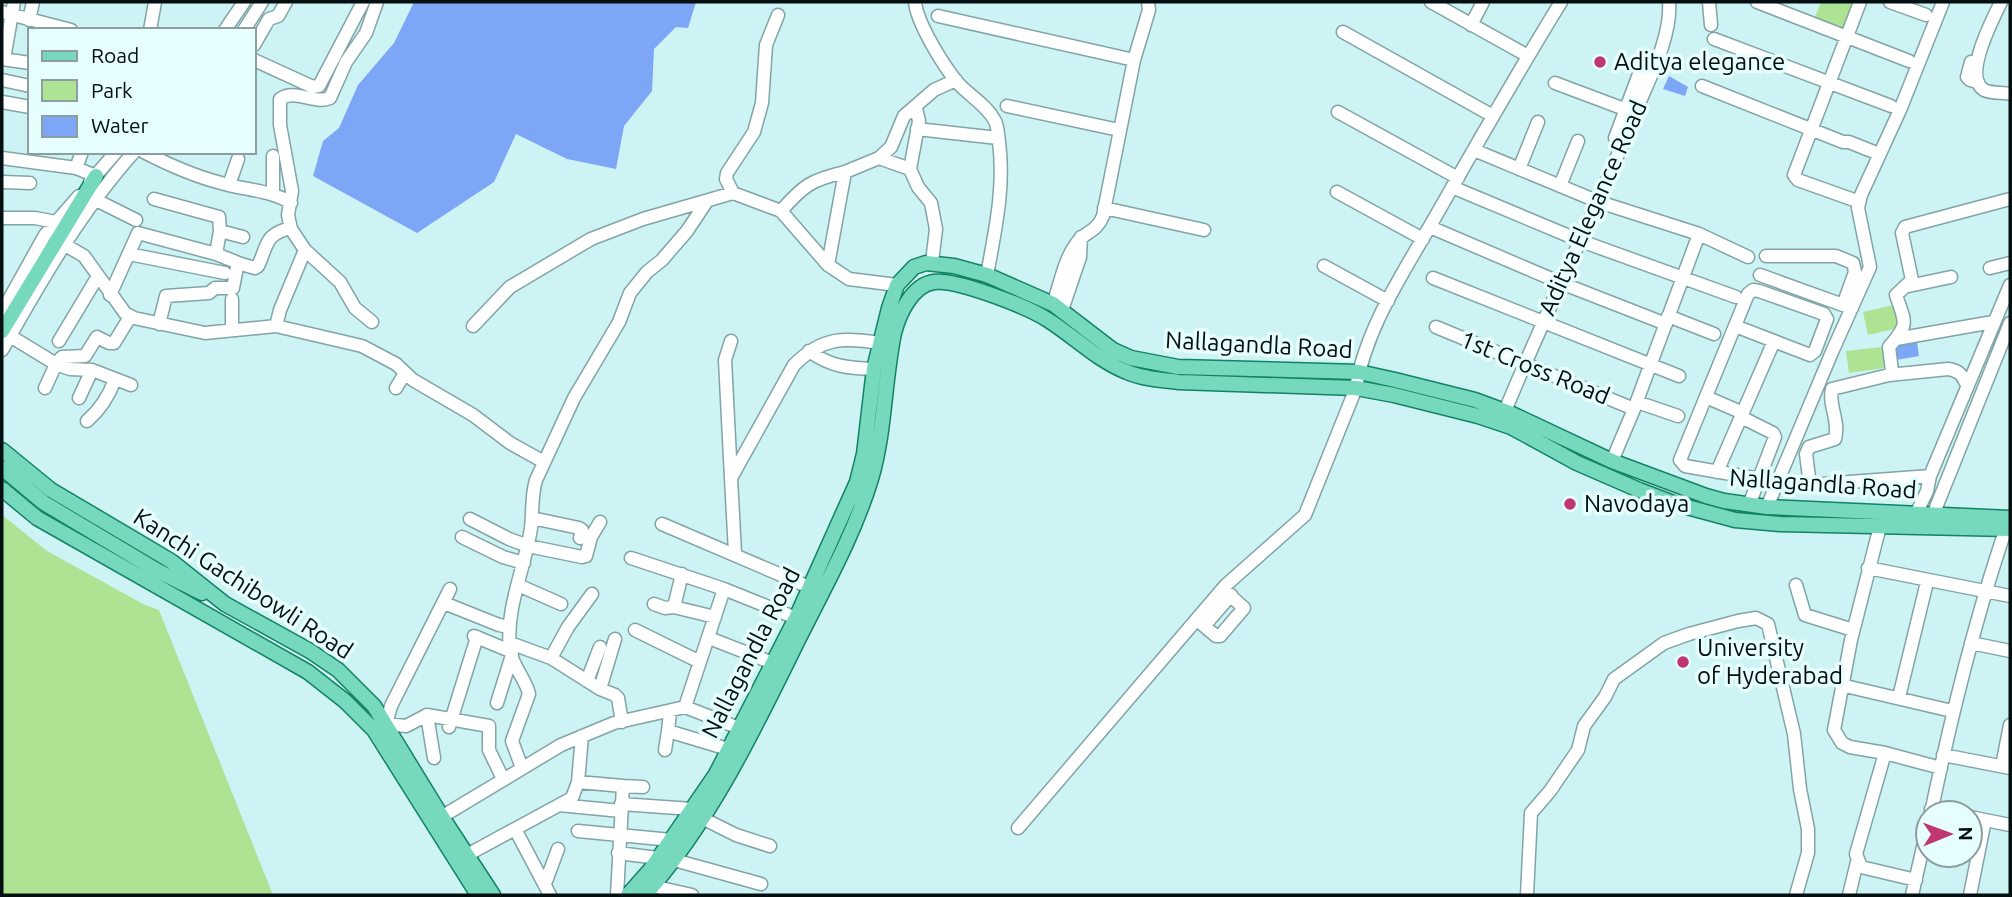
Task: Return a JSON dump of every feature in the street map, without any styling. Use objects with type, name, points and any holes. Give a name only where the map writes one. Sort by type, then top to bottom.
[{"type":"main road","points":[[6,333],[96,176]]},
{"type":"main road","points":[[897,285],[914,267],[932,261]]},
{"type":"main road","name":"Nallagandla Road","points":[[932,261],[987,275],[1058,307],[1113,350],[1131,358],[1178,367],[1359,372],[1475,400],[1506,411],[1612,461],[1678,478],[1706,496],[1749,505],[1933,515],[2009,525]]},
{"type":"main road","name":"Nallagandla Road","points":[[628,895],[671,840],[716,774],[796,618],[870,455],[895,331],[915,290],[935,281],[952,282],[986,292],[1046,318],[1086,349],[1127,372],[1152,379],[1179,382],[1356,388],[1430,404],[1510,427],[1614,480],[1651,495],[1735,520],[1780,524],[1880,526],[2009,525]]},
{"type":"main road","name":"Nallagandla Road","points":[[648,891],[704,819],[745,749],[843,549],[865,496],[874,369],[897,285]]},
{"type":"main road","name":"Kanchi Gachibowli Road","points":[[2,450],[51,490],[171,561],[225,604],[330,664],[374,706],[386,724],[478,895]]},
{"type":"main road","points":[[2,468],[44,503],[158,571],[225,604]]},
{"type":"main road","name":"Kanchi Gachibowli Road","points":[[2,489],[37,518],[308,672],[336,694],[374,730],[437,820],[467,855],[493,895]]},
{"type":"street","points":[[14,2],[7,14],[3,59],[28,63]]},
{"type":"street","points":[[29,20],[33,2]]},
{"type":"street","points":[[150,28],[155,2]]},
{"type":"street","points":[[226,28],[244,2]]},
{"type":"street","points":[[245,28],[262,2]]},
{"type":"street","points":[[256,42],[269,19],[278,16],[286,2]]},
{"type":"street","points":[[256,61],[313,87],[319,86],[363,2]]},
{"type":"street","points":[[372,322],[355,308],[340,282],[305,250],[290,228],[288,215],[291,176],[280,125],[280,99],[291,95],[329,100],[346,62],[366,33],[377,2]]},
{"type":"street","points":[[915,2],[921,25],[956,80],[994,118],[1003,198],[987,275]]},
{"type":"street","points":[[1058,307],[1073,247],[1082,237],[1096,229],[1103,216],[1119,130],[1149,10],[1148,2]]},
{"type":"street","points":[[1431,2],[1528,56]]},
{"type":"street","points":[[1471,25],[1483,2]]},
{"type":"street","points":[[1018,828],[1227,592],[1305,516],[1388,301],[1561,2]]},
{"type":"street","name":"Aditya Elegance Road","points":[[1506,411],[1543,322],[1599,202],[1632,109],[1669,22],[1669,2]]},
{"type":"street","points":[[1709,2],[1711,25]]},
{"type":"street","points":[[1757,2],[1909,61]]},
{"type":"street","points":[[1854,200],[1795,178],[1810,129],[1860,2]]},
{"type":"street","points":[[1890,2],[1926,15]]},
{"type":"street","points":[[1767,508],[1848,306],[1870,267],[1858,208],[1861,195],[1943,2]]},
{"type":"street","points":[[2001,2],[1979,51],[1977,74],[1984,90],[2010,94]]},
{"type":"street","points":[[7,14],[63,28]]},
{"type":"street","points":[[733,193],[726,179],[727,173],[754,132],[762,103],[766,45],[778,15]]},
{"type":"street","points":[[938,16],[1135,60]]},
{"type":"street","points":[[1343,32],[1493,116]]},
{"type":"street","points":[[1714,39],[1891,106]]},
{"type":"street","points":[[1615,138],[1632,109],[1645,58]]},
{"type":"street","points":[[1971,62],[1968,77],[1979,82]]},
{"type":"street","points":[[2,80],[28,86]]},
{"type":"street","points":[[781,211],[801,188],[879,158],[891,147],[904,116],[934,90],[956,80]]},
{"type":"street","points":[[1555,83],[1632,109]]},
{"type":"street","points":[[1702,86],[1843,142],[1849,142],[1878,157]]},
{"type":"street","points":[[2,102],[28,107]]},
{"type":"street","points":[[1007,106],[1119,130]]},
{"type":"street","points":[[916,108],[919,121],[911,169],[918,187],[931,203],[936,229],[932,261]]},
{"type":"street","points":[[1338,112],[1455,183],[1581,241],[1736,297]]},
{"type":"street","points":[[1519,169],[1538,122]]},
{"type":"street","points":[[917,129],[998,138]]},
{"type":"street","points":[[1560,186],[1578,141]]},
{"type":"street","points":[[1474,150],[1599,202],[1699,234],[1748,257]]},
{"type":"street","points":[[76,168],[81,154]]},
{"type":"street","points":[[2,312],[45,235],[114,154]]},
{"type":"street","points":[[2,350],[6,333],[110,180],[132,154]]},
{"type":"street","points":[[148,154],[176,168],[229,185],[273,195],[291,203]]},
{"type":"street","points":[[273,156],[273,195]]},
{"type":"street","points":[[2,158],[76,168],[96,176]]},
{"type":"street","points":[[879,158],[911,169]]},
{"type":"street","points":[[229,185],[238,159]]},
{"type":"street","points":[[828,265],[845,172]]},
{"type":"street","points":[[2,182],[30,184]]},
{"type":"street","points":[[1338,192],[1423,239]]},
{"type":"street","points":[[473,326],[510,287],[591,239],[643,219],[733,193],[781,211],[828,265],[849,279],[897,285]]},
{"type":"street","points":[[154,199],[219,217],[221,219],[216,254]]},
{"type":"street","points":[[1889,375],[1892,371],[1889,347],[1903,331],[1905,323],[1896,295],[1912,280],[1902,233],[1905,227],[2010,199]]},
{"type":"street","points":[[96,200],[136,220]]},
{"type":"street","points":[[522,768],[512,741],[529,694],[511,650],[509,626],[528,546],[533,491],[574,398],[619,322],[629,293],[687,231],[707,201]]},
{"type":"street","points":[[1104,208],[1204,230]]},
{"type":"street","points":[[2,218],[35,218],[56,222]]},
{"type":"street","points":[[1430,227],[1561,283],[1714,334]]},
{"type":"street","points":[[110,295],[136,235],[140,233],[255,268],[271,236],[290,228]]},
{"type":"street","points":[[220,231],[243,237]]},
{"type":"street","points":[[1612,461],[1636,405],[1699,234]]},
{"type":"street","points":[[65,245],[84,256],[110,295],[130,317],[205,333],[276,326],[362,346],[396,364],[447,402],[473,415],[510,443],[544,462]]},
{"type":"street","points":[[276,326],[305,250]]},
{"type":"street","points":[[129,254],[225,273]]},
{"type":"street","points":[[1766,256],[1836,256],[1853,263],[1855,272],[1848,306]]},
{"type":"street","points":[[1990,268],[2010,263]]},
{"type":"street","points":[[159,324],[166,296],[209,293],[215,288],[233,289],[236,269],[242,264]]},
{"type":"street","points":[[1324,265],[1388,301]]},
{"type":"street","points":[[1760,275],[1848,306]]},
{"type":"street","points":[[59,341],[97,276]]},
{"type":"street","points":[[1904,287],[1951,277]]},
{"type":"street","points":[[1433,278],[1679,376]]},
{"type":"street","points":[[1916,514],[2010,285]]},
{"type":"street","points":[[1735,326],[1812,354],[1827,323],[1826,316],[1753,290],[1748,294],[1680,460],[1685,467],[1759,479]]},
{"type":"street","points":[[232,299],[232,329]]},
{"type":"street","points":[[45,388],[56,364],[66,356],[85,356],[97,337],[109,344],[114,343],[130,317]]},
{"type":"street","points":[[1896,339],[1993,322]]},
{"type":"street","points":[[1933,515],[2010,323]]},
{"type":"street","name":"1st Cross Road","points":[[1436,327],[1636,405],[1678,416]]},
{"type":"street","points":[[6,333],[56,364],[70,369],[92,370],[131,385]]},
{"type":"street","points":[[732,478],[788,374],[809,351],[835,340],[848,338],[880,343]]},
{"type":"street","points":[[731,341],[725,360],[735,553]]},
{"type":"street","points":[[1717,472],[1774,341]]},
{"type":"street","points":[[809,351],[831,365],[874,369]]},
{"type":"street","points":[[1930,476],[1810,485],[1807,454],[1809,447],[1835,439],[1838,428],[1830,395],[1832,389],[1889,375],[1948,369],[1958,370],[1967,386]]},
{"type":"street","points":[[79,398],[92,370]]},
{"type":"street","points":[[396,387],[405,373]]},
{"type":"street","points":[[87,421],[108,397],[115,379]]},
{"type":"street","points":[[1706,397],[1773,433],[1775,438],[1749,505]]},
{"type":"street","points":[[532,518],[581,529],[580,538]]},
{"type":"street","points":[[470,519],[528,546],[585,557],[600,522]]},
{"type":"street","points":[[662,524],[810,587]]},
{"type":"street","points":[[1934,799],[1952,711],[1970,643],[2009,525]]},
{"type":"street","points":[[1880,526],[1841,685],[1835,730],[1837,736],[1842,743],[1850,747],[1942,762],[2006,767],[2010,725]]},
{"type":"street","points":[[462,537],[503,557],[524,563]]},
{"type":"street","points":[[631,558],[724,589],[796,618]]},
{"type":"street","points":[[1868,568],[2010,597]]},
{"type":"street","points":[[674,607],[682,574]]},
{"type":"street","points":[[1899,697],[1927,582]]},
{"type":"street","points":[[518,585],[561,604]]},
{"type":"street","points":[[1796,585],[1805,615],[1853,630]]},
{"type":"street","points":[[450,589],[402,682],[386,724],[406,726],[427,715],[449,723],[489,726],[489,750],[503,779]]},
{"type":"street","points":[[685,707],[724,589]]},
{"type":"street","points":[[1200,623],[1216,636],[1220,636],[1244,608],[1227,592]]},
{"type":"street","points":[[551,658],[568,627],[592,594]]},
{"type":"street","points":[[444,603],[499,625],[509,626]]},
{"type":"street","points":[[654,604],[715,617]]},
{"type":"street","points":[[1527,895],[1531,813],[1578,750],[1584,726],[1614,679],[1664,643],[1756,618],[1768,624],[1776,651],[1794,734],[1800,789],[1807,817],[1808,853],[1796,895]]},
{"type":"street","points":[[635,630],[700,662]]},
{"type":"street","points":[[449,723],[475,636],[511,650],[551,658],[618,698],[622,722]]},
{"type":"street","points":[[709,638],[773,663]]},
{"type":"street","points":[[600,689],[615,639]]},
{"type":"street","points":[[1970,643],[2010,651]]},
{"type":"street","points":[[587,681],[600,647]]},
{"type":"street","points":[[497,703],[511,650]]},
{"type":"street","points":[[1841,685],[1952,711]]},
{"type":"street","points":[[437,820],[503,779],[582,736],[622,722],[685,707],[739,727]]},
{"type":"street","points":[[665,750],[670,712]]},
{"type":"street","points":[[427,715],[434,758]]},
{"type":"street","points":[[668,731],[728,749]]},
{"type":"street","points":[[467,855],[572,798],[578,782],[582,736]]},
{"type":"street","points":[[1849,895],[1857,862],[1856,854],[1885,753]]},
{"type":"street","points":[[578,782],[643,787]]},
{"type":"street","points":[[617,895],[623,786]]},
{"type":"street","points":[[659,805],[661,790]]},
{"type":"street","points":[[558,805],[621,808],[659,805],[692,808]]},
{"type":"street","points":[[704,819],[736,835],[770,846]]},
{"type":"street","points":[[1984,820],[2010,825]]},
{"type":"street","points":[[515,829],[548,890]]},
{"type":"street","points":[[578,831],[671,840]]},
{"type":"street","points":[[548,890],[558,849]]},
{"type":"street","points":[[618,853],[657,858]]},
{"type":"street","points":[[674,860],[761,884]]},
{"type":"street","points":[[1857,862],[1861,867],[1916,880]]},
{"type":"street","points":[[1912,895],[1918,869]]},
{"type":"street","points":[[1970,895],[1975,869]]},
{"type":"street","points":[[648,891],[692,895]]},
{"type":"green space","points":[[1821,2],[1855,2],[1844,31],[1814,20]]},
{"type":"green space","points":[[1894,305],[1899,328],[1868,335],[1863,312]]},
{"type":"green space","points":[[1882,347],[1884,368],[1849,373],[1846,351]]},
{"type":"green space","points":[[2,515],[47,551],[145,605],[159,610],[273,895],[2,895]]},
{"type":"water","points":[[414,2],[696,2],[688,28],[676,27],[654,49],[652,91],[624,126],[616,169],[567,159],[516,134],[494,182],[417,233],[313,176],[323,141],[339,128],[358,85],[394,43]]},
{"type":"water","points":[[1669,76],[1688,87],[1685,96],[1663,89]]},
{"type":"water","points":[[1917,342],[1919,356],[1896,360],[1893,346]]},
{"type":"place","name":"Aditya elegance","points":[[1600,62]]},
{"type":"place","name":"Navodaya","points":[[1570,504]]},
{"type":"place","name":"University of Hyderabad","points":[[1683,662]]}]
